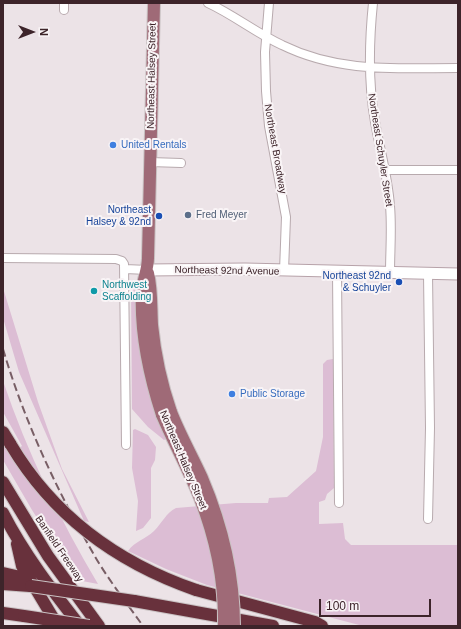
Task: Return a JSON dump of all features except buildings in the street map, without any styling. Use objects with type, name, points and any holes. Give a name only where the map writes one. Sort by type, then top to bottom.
[{"type":"highway","points":[[3,432],[34,480],[60,510],[80,528],[128,560],[170,581],[196,590],[315,622],[322,626]]},
{"type":"highway","name":"Banfield Freeway","points":[[3,482],[48,556],[99,626]]},
{"type":"highway","points":[[3,513],[16,537],[49,586],[80,626]]},
{"type":"highway","points":[[16,537],[22,566],[58,626]]},
{"type":"highway","points":[[3,581],[16,576],[31,586],[172,608],[273,626]]},
{"type":"highway","points":[[3,613],[89,626]]},
{"type":"main road","name":"Northeast Halsey Street","points":[[154,3],[148,270],[142,289],[144,338],[149,368],[200,497],[210,527],[222,584],[224,626]]},
{"type":"main road","name":"Northeast Halsey Street","points":[[167,413],[206,488],[219,524],[230,568],[234,626]]},
{"type":"street","points":[[208,3],[290,49],[325,61],[369,68],[458,68]]},
{"type":"street","name":"Northeast Broadway","points":[[269,3],[266,36],[267,110],[286,217],[284,271]]},
{"type":"street","name":"Northeast Schuyler Street","points":[[373,3],[369,68],[374,121],[385,170],[390,206],[390,273]]},
{"type":"street","points":[[150,162],[181,163]]},
{"type":"street","points":[[385,170],[458,170]]},
{"type":"street","points":[[3,258],[116,259],[122,261],[125,269],[126,445]]},
{"type":"street","name":"Northeast 92nd Avenue","points":[[125,269],[238,269],[458,274]]},
{"type":"street","points":[[337,272],[339,503]]},
{"type":"street","points":[[428,274],[430,428],[428,519]]},
{"type":"shaded area","points":[[133,280],[138,282],[168,438],[164,440],[148,427],[132,409],[131,286]]},
{"type":"shaded area","points":[[3,288],[38,402],[62,469],[89,522],[84,521],[19,372],[3,318]]},
{"type":"shaded area","points":[[333,359],[334,488],[327,494],[325,500],[319,502],[319,524],[343,523],[345,539],[351,545],[458,545],[458,626],[363,626],[207,585],[166,569],[128,551],[154,531],[167,515],[176,508],[236,503],[268,503],[269,498],[287,497],[316,471],[323,437],[323,364],[327,360]]},
{"type":"shaded area","points":[[3,381],[12,407],[45,485],[70,535],[98,584],[77,580],[32,510],[3,460],[3,443],[10,454],[22,446],[3,412]]},
{"type":"shaded area","points":[[135,429],[148,435],[156,447],[155,460],[151,468],[151,518],[143,528],[136,531],[138,501],[132,468],[133,430]]},
{"type":"railway","points":[[3,349],[11,376],[31,428],[66,504],[98,562],[143,626]]},
{"type":"place","name":"United Rentals","points":[[113,145]]},
{"type":"place","name":"Fred Meyer","points":[[188,215]]},
{"type":"place","name":"Northeast Halsey & 92nd","points":[[159,216]]},
{"type":"place","name":"Northeast 92nd & Schuyler","points":[[399,282]]},
{"type":"place","name":"Northwest Scaffolding","points":[[94,291]]},
{"type":"place","name":"Public Storage","points":[[232,394]]}]
